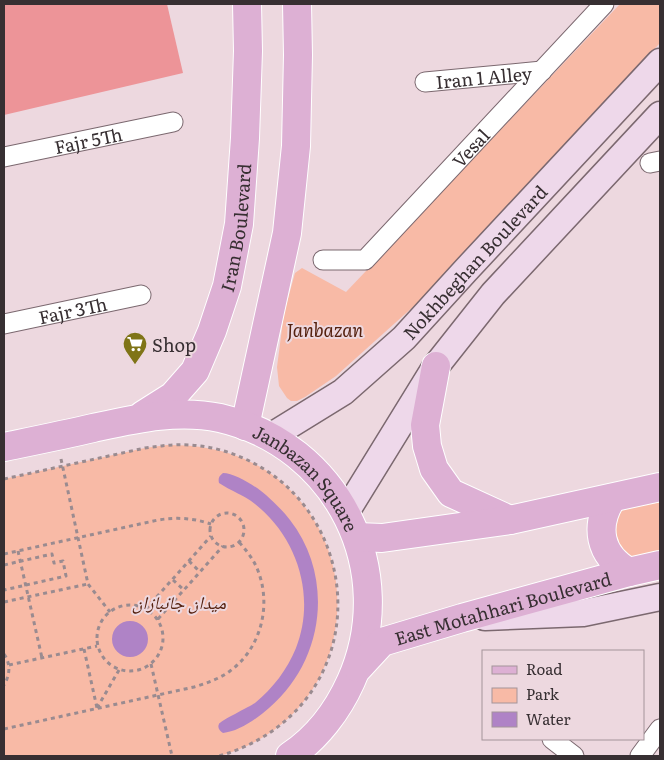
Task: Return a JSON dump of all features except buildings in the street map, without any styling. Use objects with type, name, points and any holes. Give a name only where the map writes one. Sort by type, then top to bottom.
[{"type":"main road","name":"Iran Boulevard","points":[[139,418],[172,396],[195,370],[212,331],[227,286],[239,224],[245,147],[248,51],[247,4]]},
{"type":"main road","points":[[245,426],[287,233],[296,146],[297,4]]},
{"type":"main road","name":"Nokhbeghan Boulevard","points":[[270,437],[343,392],[404,338],[660,62]]},
{"type":"main road","name":"Nokhbeghan Boulevard","points":[[346,512],[436,366],[493,294],[660,115]]},
{"type":"main road","points":[[436,366],[425,425],[434,469],[451,492],[510,520]]},
{"type":"main road","name":"Janbazan Square","points":[[4,448],[139,418],[165,414],[192,414],[219,418],[245,426],[270,437],[292,451],[313,469],[346,512],[357,537],[364,562],[368,589],[368,616],[364,643],[357,669],[346,694],[313,737],[290,756]]},
{"type":"main road","points":[[357,537],[382,538],[510,520],[660,488]]},
{"type":"main road","points":[[612,498],[606,507],[603,517],[602,539],[612,559],[629,572]]},
{"type":"main road","name":"East Motahhari Boulevard","points":[[357,669],[382,642],[462,618],[660,565]]},
{"type":"main road","points":[[462,618],[583,614],[660,597]]},
{"type":"street","name":"Vesal","points":[[323,260],[365,260],[604,4]]},
{"type":"street","name":"Iran 1 Alley","points":[[425,82],[542,71]]},
{"type":"street","name":"Fajr 5Th","points":[[4,157],[173,122]]},
{"type":"street","name":"Fajr 3Th","points":[[4,324],[141,295]]},
{"type":"street","points":[[640,756],[660,729]]},
{"type":"street","points":[[553,740],[574,756]]},
{"type":"path","points":[[56,436],[88,584],[110,612]]},
{"type":"path","points":[[4,479],[144,448],[190,445],[234,454],[255,464],[274,476],[306,508],[328,548],[338,592],[337,622],[328,658],[318,679],[292,715],[274,730],[255,742],[235,752],[219,756]]},
{"type":"path","points":[[231,514],[240,520],[244,532],[234,545],[223,546],[214,541],[211,536],[211,524],[219,515],[231,514]]},
{"type":"path","points":[[4,554],[158,520],[172,518],[197,520],[211,524]]},
{"type":"path","points":[[146,609],[211,536]]},
{"type":"path","points":[[4,729],[209,683],[220,678],[239,663],[254,644],[264,609],[262,585],[254,562],[238,542]]},
{"type":"path","points":[[158,619],[223,546]]},
{"type":"path","points":[[18,551],[42,658]]},
{"type":"path","points":[[4,565],[52,554],[54,563],[63,561],[66,576],[4,590]]},
{"type":"path","points":[[189,562],[200,572]]},
{"type":"path","points":[[172,580],[184,590]]},
{"type":"path","points":[[4,602],[88,584]]},
{"type":"path","points":[[128,605],[146,609],[158,619],[162,628],[164,638],[158,657],[144,669],[136,672],[128,672],[112,667],[100,654],[97,646],[96,636],[103,618],[118,607],[128,605]]},
{"type":"path","points":[[9,665],[97,646]]},
{"type":"path","points":[[84,649],[97,708]]},
{"type":"path","points":[[4,654],[9,665],[9,673],[4,685]]},
{"type":"path","points":[[151,664],[172,756]]},
{"type":"path","points":[[97,708],[120,670]]},
{"type":"green space","name":"Janbazan","points":[[620,4],[660,4],[660,43],[424,297],[336,376],[297,401],[291,401],[287,398],[279,386],[277,367],[284,313],[295,273],[302,268],[346,292]]},
{"type":"green space","name":"میدان جانبازان","points":[[167,445],[223,451],[255,464],[272,474],[287,487],[312,517],[326,544],[334,573],[337,602],[335,631],[327,660],[315,686],[297,710],[274,730],[248,746],[219,756],[4,756],[4,479],[145,448]]},
{"type":"green space","points":[[660,487],[660,565],[629,572],[603,517]]},
{"type":"water","points":[[223,473],[240,478],[257,488],[276,504],[290,520],[304,543],[313,567],[318,593],[317,618],[312,643],[302,667],[288,689],[254,720],[235,730],[223,733],[218,725],[255,703],[274,685],[284,671],[296,648],[302,629],[304,609],[303,589],[299,570],[292,551],[282,534],[270,518],[255,504],[219,483],[219,477]]},
{"type":"water","points":[[130,621],[137,622],[143,626],[147,632],[147,646],[143,652],[137,656],[130,657],[123,656],[117,652],[113,646],[112,639],[113,632],[117,626],[123,622]]},
{"type":"place","name":"Shop","points":[[135,365]]}]
